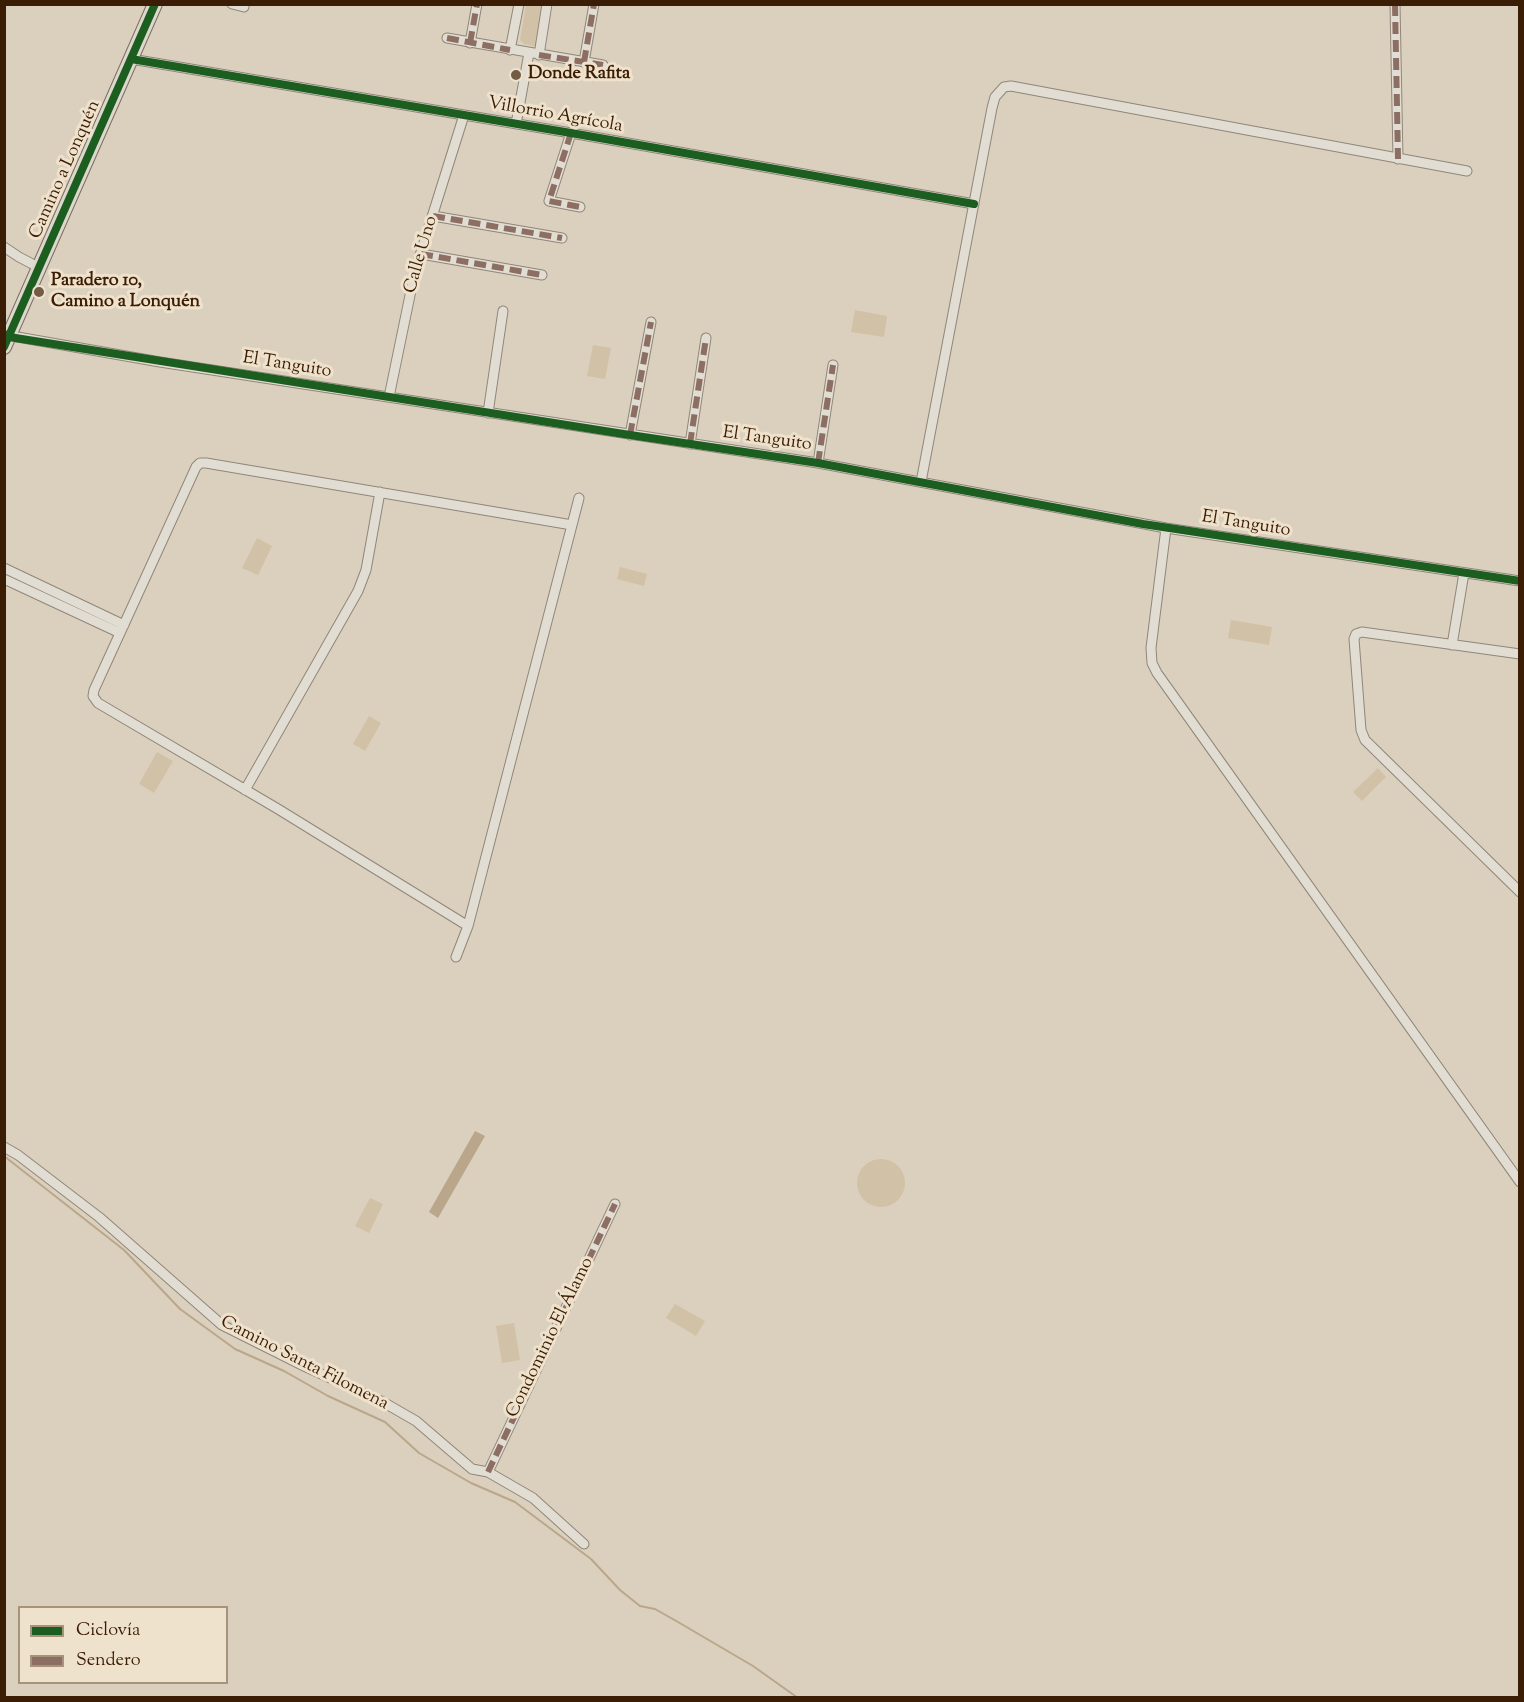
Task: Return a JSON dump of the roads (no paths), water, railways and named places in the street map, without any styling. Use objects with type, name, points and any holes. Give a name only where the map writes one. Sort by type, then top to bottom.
[{"type":"main road","name":"Camino a Lonquén","points":[[6,339],[40,267],[155,4]]},
{"type":"street","points":[[232,4],[244,7]]},
{"type":"street","points":[[470,43],[477,4]]},
{"type":"street","points":[[510,50],[519,4]]},
{"type":"street","points":[[516,124],[547,4]]},
{"type":"street","points":[[584,62],[594,4]]},
{"type":"street","points":[[1395,4],[1398,159]]},
{"type":"street","points":[[447,38],[603,66]]},
{"type":"street","name":"Villorrio Agrícola","points":[[131,59],[974,204]]},
{"type":"street","points":[[921,482],[995,97],[1004,87],[1011,86],[1467,171]]},
{"type":"street","name":"Calle Uno","points":[[389,397],[412,284],[464,115]]},
{"type":"street","points":[[571,133],[549,201],[580,207]]},
{"type":"street","points":[[433,216],[562,238]]},
{"type":"street","points":[[4,247],[40,267]]},
{"type":"street","points":[[421,254],[542,275]]},
{"type":"street","points":[[488,413],[503,311]]},
{"type":"street","points":[[630,435],[651,322]]},
{"type":"street","points":[[690,444],[706,338]]},
{"type":"street","name":"El Tanguito","points":[[6,339],[818,463],[1166,528],[1520,581]]},
{"type":"street","points":[[818,463],[833,365]]},
{"type":"street","points":[[468,926],[96,701],[93,693],[196,467],[200,464],[206,463],[572,525]]},
{"type":"street","points":[[245,790],[358,591],[366,570],[380,492]]},
{"type":"street","points":[[456,957],[468,926],[579,498]]},
{"type":"street","points":[[1166,528],[1151,648],[1152,663],[1157,674],[1520,1182]]},
{"type":"street","points":[[4,568],[122,629]]},
{"type":"street","points":[[1452,645],[1464,573]]},
{"type":"street","points":[[4,579],[122,629]]},
{"type":"street","points":[[1520,654],[1362,632],[1356,634],[1354,642],[1362,733],[1368,742],[1520,892]]},
{"type":"street","name":"Camino Santa Filomena","points":[[4,1147],[18,1155],[99,1217],[222,1325],[296,1363],[383,1402],[416,1421],[472,1468],[488,1472],[533,1498],[584,1544]]},
{"type":"street","name":"Condominio El Álamo","points":[[488,1472],[615,1204]]},
{"type":"waterway","points":[[4,1156],[124,1250],[180,1309],[235,1349],[385,1422],[419,1453],[471,1483],[515,1502],[591,1559],[620,1590],[640,1606],[655,1609],[678,1622],[753,1666],[798,1698]]},
{"type":"place","name":"Donde Rafita","points":[[516,75]]},
{"type":"place","name":"Paradero 10, Camino a Lonquén","points":[[39,292]]}]
